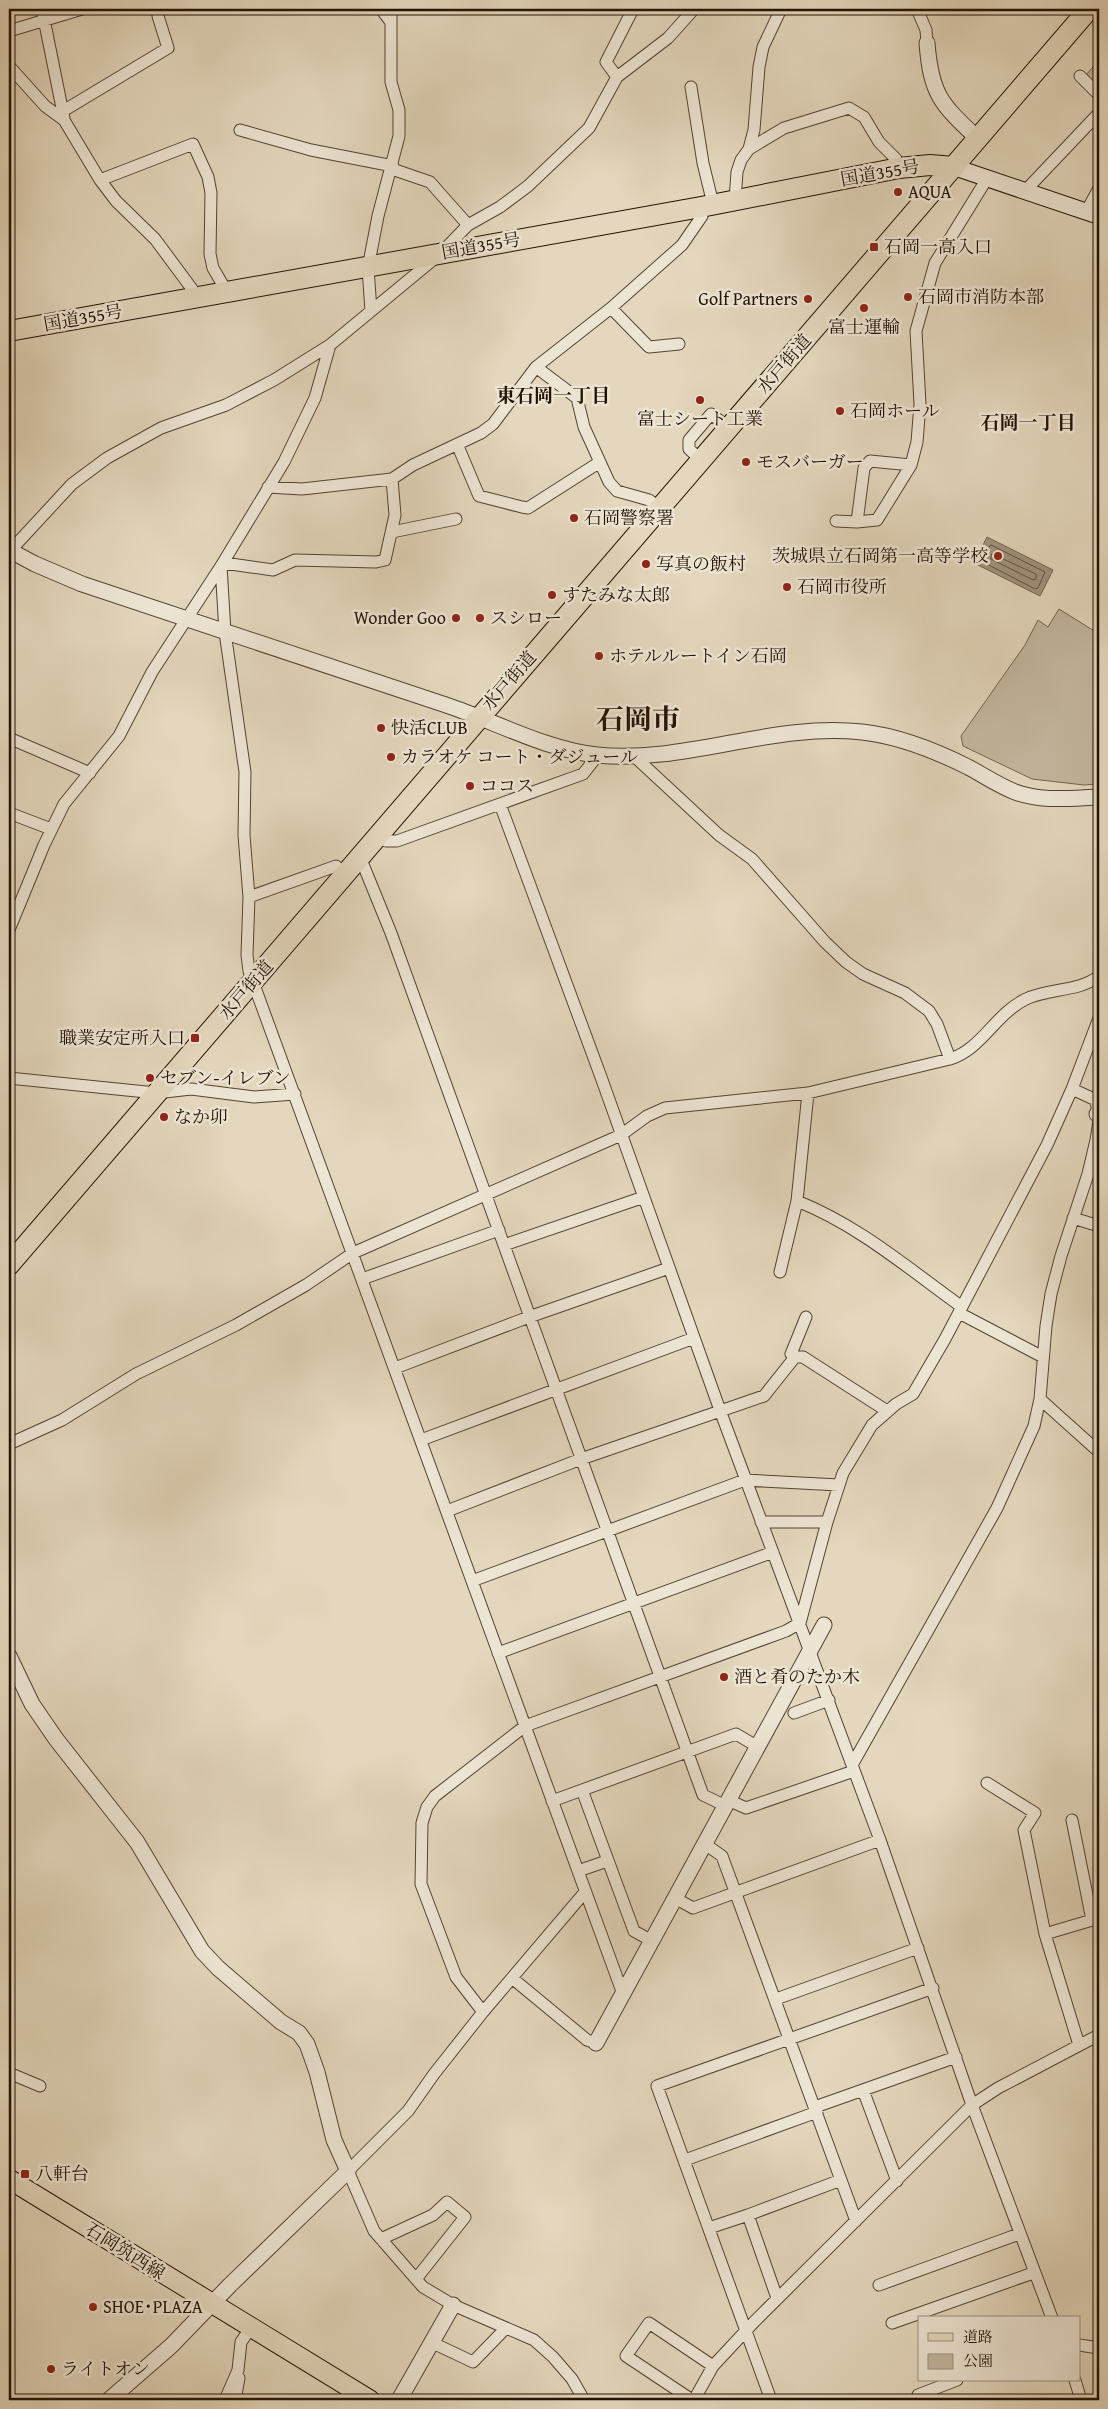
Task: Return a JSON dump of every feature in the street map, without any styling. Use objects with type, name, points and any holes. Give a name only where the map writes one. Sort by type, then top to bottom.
[{"type":"highway","name":"水戸街道","points":[[9,1265],[378,837],[479,716],[1089,9]]},
{"type":"highway","name":"国道355号","points":[[9,331],[707,206],[899,168],[935,165],[954,167]]},
{"type":"main road","points":[[954,167],[1093,214]]},
{"type":"main road","name":"石岡筑西線","points":[[9,2179],[250,2329],[370,2400]]},
{"type":"street","points":[[9,31],[44,14],[82,9]]},
{"type":"street","points":[[381,9],[390,21]]},
{"type":"street","points":[[371,311],[368,268],[378,216],[399,136],[398,110],[391,82],[391,9]]},
{"type":"street","points":[[617,77],[606,62],[633,9]]},
{"type":"street","points":[[694,9],[668,38],[617,77],[589,128],[528,186],[500,208],[468,225],[440,254],[330,344],[274,380],[234,401],[161,428],[108,458],[72,484],[11,554],[57,574],[479,716],[556,747],[598,755],[635,757],[794,732],[832,730],[863,732],[902,740],[927,748],[1016,792],[1056,800],[1099,797]]},
{"type":"street","points":[[735,200],[737,172],[741,160],[749,149],[754,130],[759,67],[763,47],[781,9]]},
{"type":"street","points":[[917,9],[926,30],[929,71],[937,95],[950,113],[978,139]]},
{"type":"street","points":[[44,14],[63,116],[100,180],[116,201],[155,239],[198,297]]},
{"type":"street","points":[[63,116],[168,48],[158,16]]},
{"type":"street","points":[[9,66],[45,106],[63,116]]},
{"type":"street","points":[[1080,76],[1099,95]]},
{"type":"street","points":[[268,487],[302,489],[392,479],[414,465],[481,434],[493,424],[536,366],[611,308],[682,245],[702,216],[707,206],[703,163],[691,87]]},
{"type":"street","points":[[749,149],[784,128],[848,108],[864,117],[879,142],[896,159],[899,168]]},
{"type":"street","points":[[1026,190],[1099,113]]},
{"type":"street","points":[[240,130],[311,150],[392,168],[430,182],[468,225]]},
{"type":"street","points":[[100,180],[193,144],[208,178],[211,193],[210,254],[213,268],[227,292]]},
{"type":"street","points":[[836,520],[857,522],[877,520],[911,466],[917,442],[920,404],[916,331],[935,263],[988,177]]},
{"type":"street","points":[[1093,214],[1099,188]]},
{"type":"street","points":[[611,308],[649,347],[680,344]]},
{"type":"street","points":[[9,930],[51,829],[71,793],[120,736],[152,672],[223,565],[284,462],[315,398],[327,362],[330,344]]},
{"type":"street","points":[[536,366],[577,398],[584,428],[609,482],[617,491],[649,500],[660,508]]},
{"type":"street","points":[[457,444],[479,496],[528,508],[600,462]]},
{"type":"street","points":[[857,522],[864,468],[870,461],[911,466]]},
{"type":"street","points":[[223,565],[273,570],[295,560],[376,562],[385,560],[394,515],[392,479]]},
{"type":"street","points":[[392,532],[456,519]]},
{"type":"street","points":[[223,565],[225,632],[245,772],[244,834],[249,897],[247,955],[254,981],[623,1994]]},
{"type":"street","points":[[9,738],[90,772]]},
{"type":"street","points":[[378,837],[386,841],[396,841],[583,774],[598,755]]},
{"type":"street","points":[[635,757],[719,835],[752,859],[825,942],[846,962],[863,974],[905,993],[929,1011],[937,1024],[950,1059]]},
{"type":"street","points":[[500,804],[644,1197],[720,1413],[880,1840],[933,1988],[972,2105],[1033,2273],[1051,2316]]},
{"type":"street","points":[[9,813],[51,829]]},
{"type":"street","points":[[360,857],[391,933],[632,1604],[703,1795],[727,1803],[746,1808],[853,1768],[997,1508],[1034,1426],[1040,1398],[1051,1294],[1090,1165],[1099,1121],[1096,1100],[1072,1089]]},
{"type":"street","points":[[249,897],[336,866],[345,875]]},
{"type":"street","points":[[9,1444],[62,1420],[136,1374],[236,1325],[306,1285],[353,1253],[621,1135],[647,1116],[665,1108],[808,1094],[964,1055],[1001,1016],[1026,999],[1047,991],[1081,986],[1099,976]]},
{"type":"street","points":[[483,2012],[456,1977],[421,1884],[422,1823],[427,1807],[435,1796],[525,1726],[661,1678],[786,1631],[800,1623],[827,1522],[843,1473],[872,1425],[887,1411],[913,1394],[961,1310],[1047,1145],[1072,1089],[1099,1018]]},
{"type":"street","points":[[9,1078],[156,1093],[191,1090],[254,1097],[295,1094]]},
{"type":"street","points":[[780,1272],[797,1201],[808,1094]]},
{"type":"street","points":[[504,1245],[644,1197]]},
{"type":"street","points":[[797,1201],[817,1209],[850,1228],[961,1310],[1043,1357]]},
{"type":"street","points":[[1073,1218],[1099,1226]]},
{"type":"street","points":[[362,1279],[499,1230]]},
{"type":"street","points":[[395,1368],[529,1317],[669,1268]]},
{"type":"street","points":[[806,1317],[791,1354],[795,1357],[803,1357],[887,1411]]},
{"type":"street","points":[[421,1440],[694,1338]]},
{"type":"street","points":[[447,1511],[581,1460],[720,1413],[764,1396],[795,1357]]},
{"type":"street","points":[[1040,1398],[1099,1452]]},
{"type":"street","points":[[472,1581],[746,1480],[839,1485]]},
{"type":"street","points":[[762,1522],[827,1522]]},
{"type":"street","points":[[498,1653],[773,1552]]},
{"type":"street","points":[[512,1978],[588,2040],[596,2043],[824,1625]]},
{"type":"street","points":[[9,1656],[32,1704],[56,1739],[137,1842],[202,1950],[218,1968],[282,2022],[299,2033],[307,2044],[318,2072],[334,2140],[368,2219],[381,2239],[423,2287],[454,2305],[505,2329],[534,2340],[553,2357],[572,2379],[584,2400]]},
{"type":"street","points":[[794,1713],[829,1700]]},
{"type":"street","points":[[552,1801],[736,1734],[758,1747]]},
{"type":"street","points":[[987,1783],[1035,1813],[1024,1830],[1045,1934],[1079,2045]]},
{"type":"street","points":[[582,1790],[634,1931],[652,1941]]},
{"type":"street","points":[[1045,1934],[1096,1919],[1072,1820]]},
{"type":"street","points":[[675,1898],[693,1908],[880,1840]]},
{"type":"street","points":[[705,1844],[722,1856],[856,2221]]},
{"type":"street","points":[[578,1871],[607,1860]]},
{"type":"street","points":[[109,2400],[171,2346],[211,2304],[408,2111],[434,2074],[483,2012],[586,1892]]},
{"type":"street","points":[[776,1999],[918,1948]]},
{"type":"street","points":[[771,2400],[657,2086],[933,1988]]},
{"type":"street","points":[[713,2366],[649,2323],[626,2356],[693,2400],[713,2366],[746,2330],[897,2182],[972,2105],[998,2088],[1099,2035]]},
{"type":"street","points":[[685,2160],[863,2090],[956,2057]]},
{"type":"street","points":[[9,2073],[40,2086]]},
{"type":"street","points":[[863,2090],[897,2182]]},
{"type":"street","points":[[709,2228],[841,2180]]},
{"type":"street","points":[[381,2239],[433,2215],[447,2202],[466,2217],[416,2279]]},
{"type":"street","points":[[748,2215],[777,2298]]},
{"type":"street","points":[[879,2285],[1019,2234]]},
{"type":"street","points":[[892,2323],[1033,2273]]},
{"type":"street","points":[[399,2400],[454,2305]]},
{"type":"street","points":[[235,2400],[240,2384],[238,2370],[241,2342],[250,2329]]},
{"type":"street","points":[[436,2344],[473,2362],[505,2329]]},
{"type":"street","points":[[1080,2344],[1099,2348]]},
{"type":"street","points":[[225,2400],[238,2370]]},
{"type":"street","points":[[918,2395],[952,2382]]},
{"type":"street","points":[[1076,2382],[1081,2400]]},
{"type":"green space","points":[[1099,60],[1099,88],[1086,75]]},
{"type":"green space","points":[[1059,609],[1099,634],[1099,784],[1084,785],[1032,779],[963,746],[961,736],[1025,645],[1038,620],[1048,627]]},
{"type":"water","points":[[987,537],[1053,570],[1040,596],[974,563]]},
{"type":"place","name":"AQUA","points":[[898,192]]},
{"type":"place","name":"石岡一高入口","points":[[874,247]]},
{"type":"place","name":"石岡市消防本部","points":[[908,297]]},
{"type":"place","name":"Golf Partners","points":[[808,299]]},
{"type":"place","name":"富士運輸","points":[[864,308]]},
{"type":"place","name":"富士シート工業","points":[[700,400]]},
{"type":"place","name":"石岡ホール","points":[[840,411]]},
{"type":"place","name":"モスバーガー","points":[[746,462]]},
{"type":"place","name":"石岡警察署","points":[[574,518]]},
{"type":"place","name":"茨城県立石岡第一高等学校","points":[[998,556]]},
{"type":"place","name":"写真の飯村","points":[[646,564]]},
{"type":"place","name":"石岡市役所","points":[[787,587]]},
{"type":"place","name":"すたみな太郎","points":[[552,595]]},
{"type":"place","name":"Wonder Goo","points":[[456,618]]},
{"type":"place","name":"スシロー","points":[[480,618]]},
{"type":"place","name":"ホテルルートイン石岡","points":[[599,656]]},
{"type":"place","name":"快活CLUB","points":[[381,728]]},
{"type":"place","name":"カラオケ コート・ダジュール","points":[[391,757]]},
{"type":"place","name":"ココス","points":[[470,786]]},
{"type":"place","name":"職業安定所入口","points":[[195,1038]]},
{"type":"place","name":"セブン-イレブン","points":[[150,1078]]},
{"type":"place","name":"なか卯","points":[[164,1117]]},
{"type":"place","name":"酒と肴のたか木","points":[[724,1677]]},
{"type":"place","name":"八軒台","points":[[25,2174]]},
{"type":"place","name":"SHOE･PLAZA","points":[[93,2307]]},
{"type":"place","name":"ライトオン","points":[[51,2369]]},
{"type":"district","name":"東石岡一丁目","points":[[553,395]]},
{"type":"district","name":"石岡一丁目","points":[[1028,422]]},
{"type":"district","name":"石岡市","points":[[638,719]]}]
